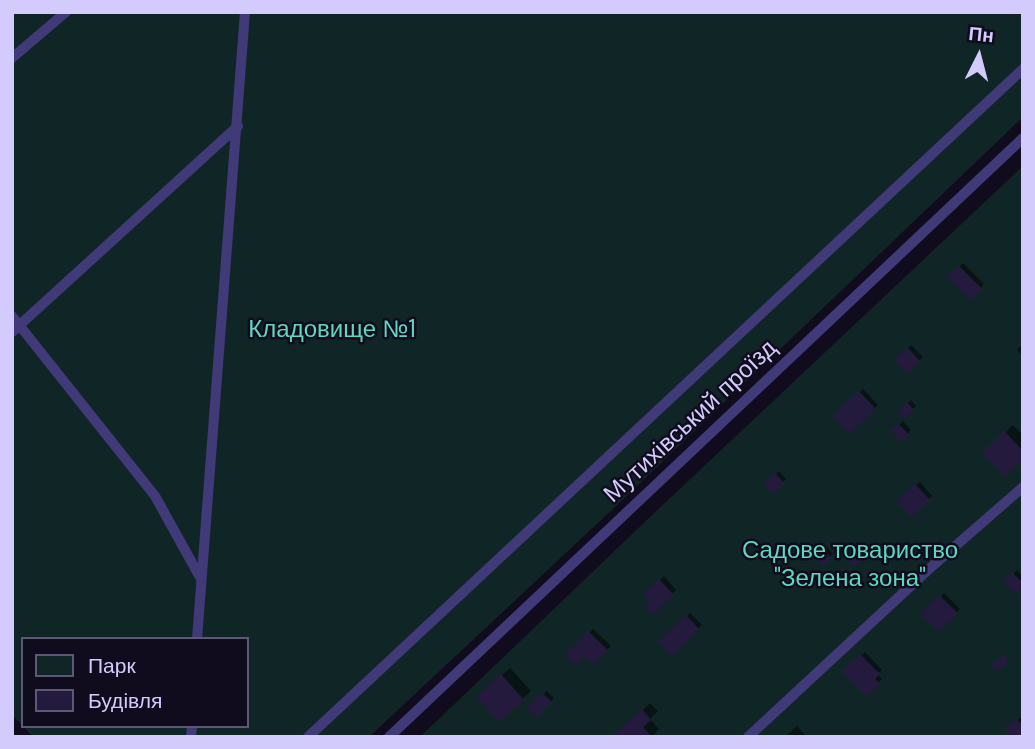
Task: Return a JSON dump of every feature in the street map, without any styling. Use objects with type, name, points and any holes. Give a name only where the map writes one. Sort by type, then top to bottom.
[{"type":"lane","points":[[12,58],[66,12]]},
{"type":"lane","points":[[197,637],[245,12]]},
{"type":"lane","points":[[308,737],[1023,69]]},
{"type":"lane","points":[[201,579],[155,496],[15,324],[238,126]]},
{"type":"lane","name":"Мутихівський проїзд","points":[[388,737],[1023,138]]},
{"type":"lane","points":[[748,737],[929,569],[1023,487]]},
{"type":"green space","name":"Кладовище №1","points":[[12,12],[1023,12],[1023,117],[615,507],[369,737],[33,737],[24,728],[248,728],[248,637],[21,637],[21,724],[12,715]]},
{"type":"green space","name":"Садове товариство \"Зелена зона\"","points":[[1023,166],[1023,737],[420,737],[651,516]]},
{"type":"building","points":[[958,265],[982,289],[971,300],[947,277]]},
{"type":"building","points":[[907,347],[921,362],[907,374],[893,360]]},
{"type":"building","points":[[859,391],[876,409],[849,434],[832,416]]},
{"type":"building","points":[[907,402],[914,410],[904,419],[897,411]]},
{"type":"building","points":[[898,423],[909,435],[902,442],[891,431]]},
{"type":"building","points":[[1004,431],[1023,451],[1023,459],[1005,477],[982,453]]},
{"type":"building","points":[[775,473],[784,483],[773,494],[763,484]]},
{"type":"building","points":[[915,484],[930,500],[911,517],[896,501]]},
{"type":"building","points":[[856,547],[865,557],[853,567],[845,557]]},
{"type":"building","points":[[823,549],[831,558],[823,566],[814,557]]},
{"type":"building","points":[[1012,572],[1023,583],[1023,587],[1015,594],[1003,581]]},
{"type":"building","points":[[659,579],[674,595],[652,615],[644,607],[650,602],[643,594]]},
{"type":"building","points":[[939,595],[958,613],[939,632],[920,614]]},
{"type":"building","points":[[686,615],[699,629],[672,656],[658,642]]},
{"type":"building","points":[[588,631],[608,650],[594,665],[585,656],[576,666],[565,655]]},
{"type":"building","points":[[860,654],[880,674],[875,679],[880,684],[866,697],[842,671]]},
{"type":"building","points":[[1003,655],[1009,660],[997,672],[991,666]]},
{"type":"building","points":[[501,674],[524,700],[499,722],[476,696]]},
{"type":"building","points":[[542,693],[552,702],[537,717],[527,708]]},
{"type":"building","points":[[642,709],[651,720],[643,727],[652,737],[612,737]]},
{"type":"building","points":[[1016,719],[1023,725],[1023,735],[1011,737],[1004,729]]}]
